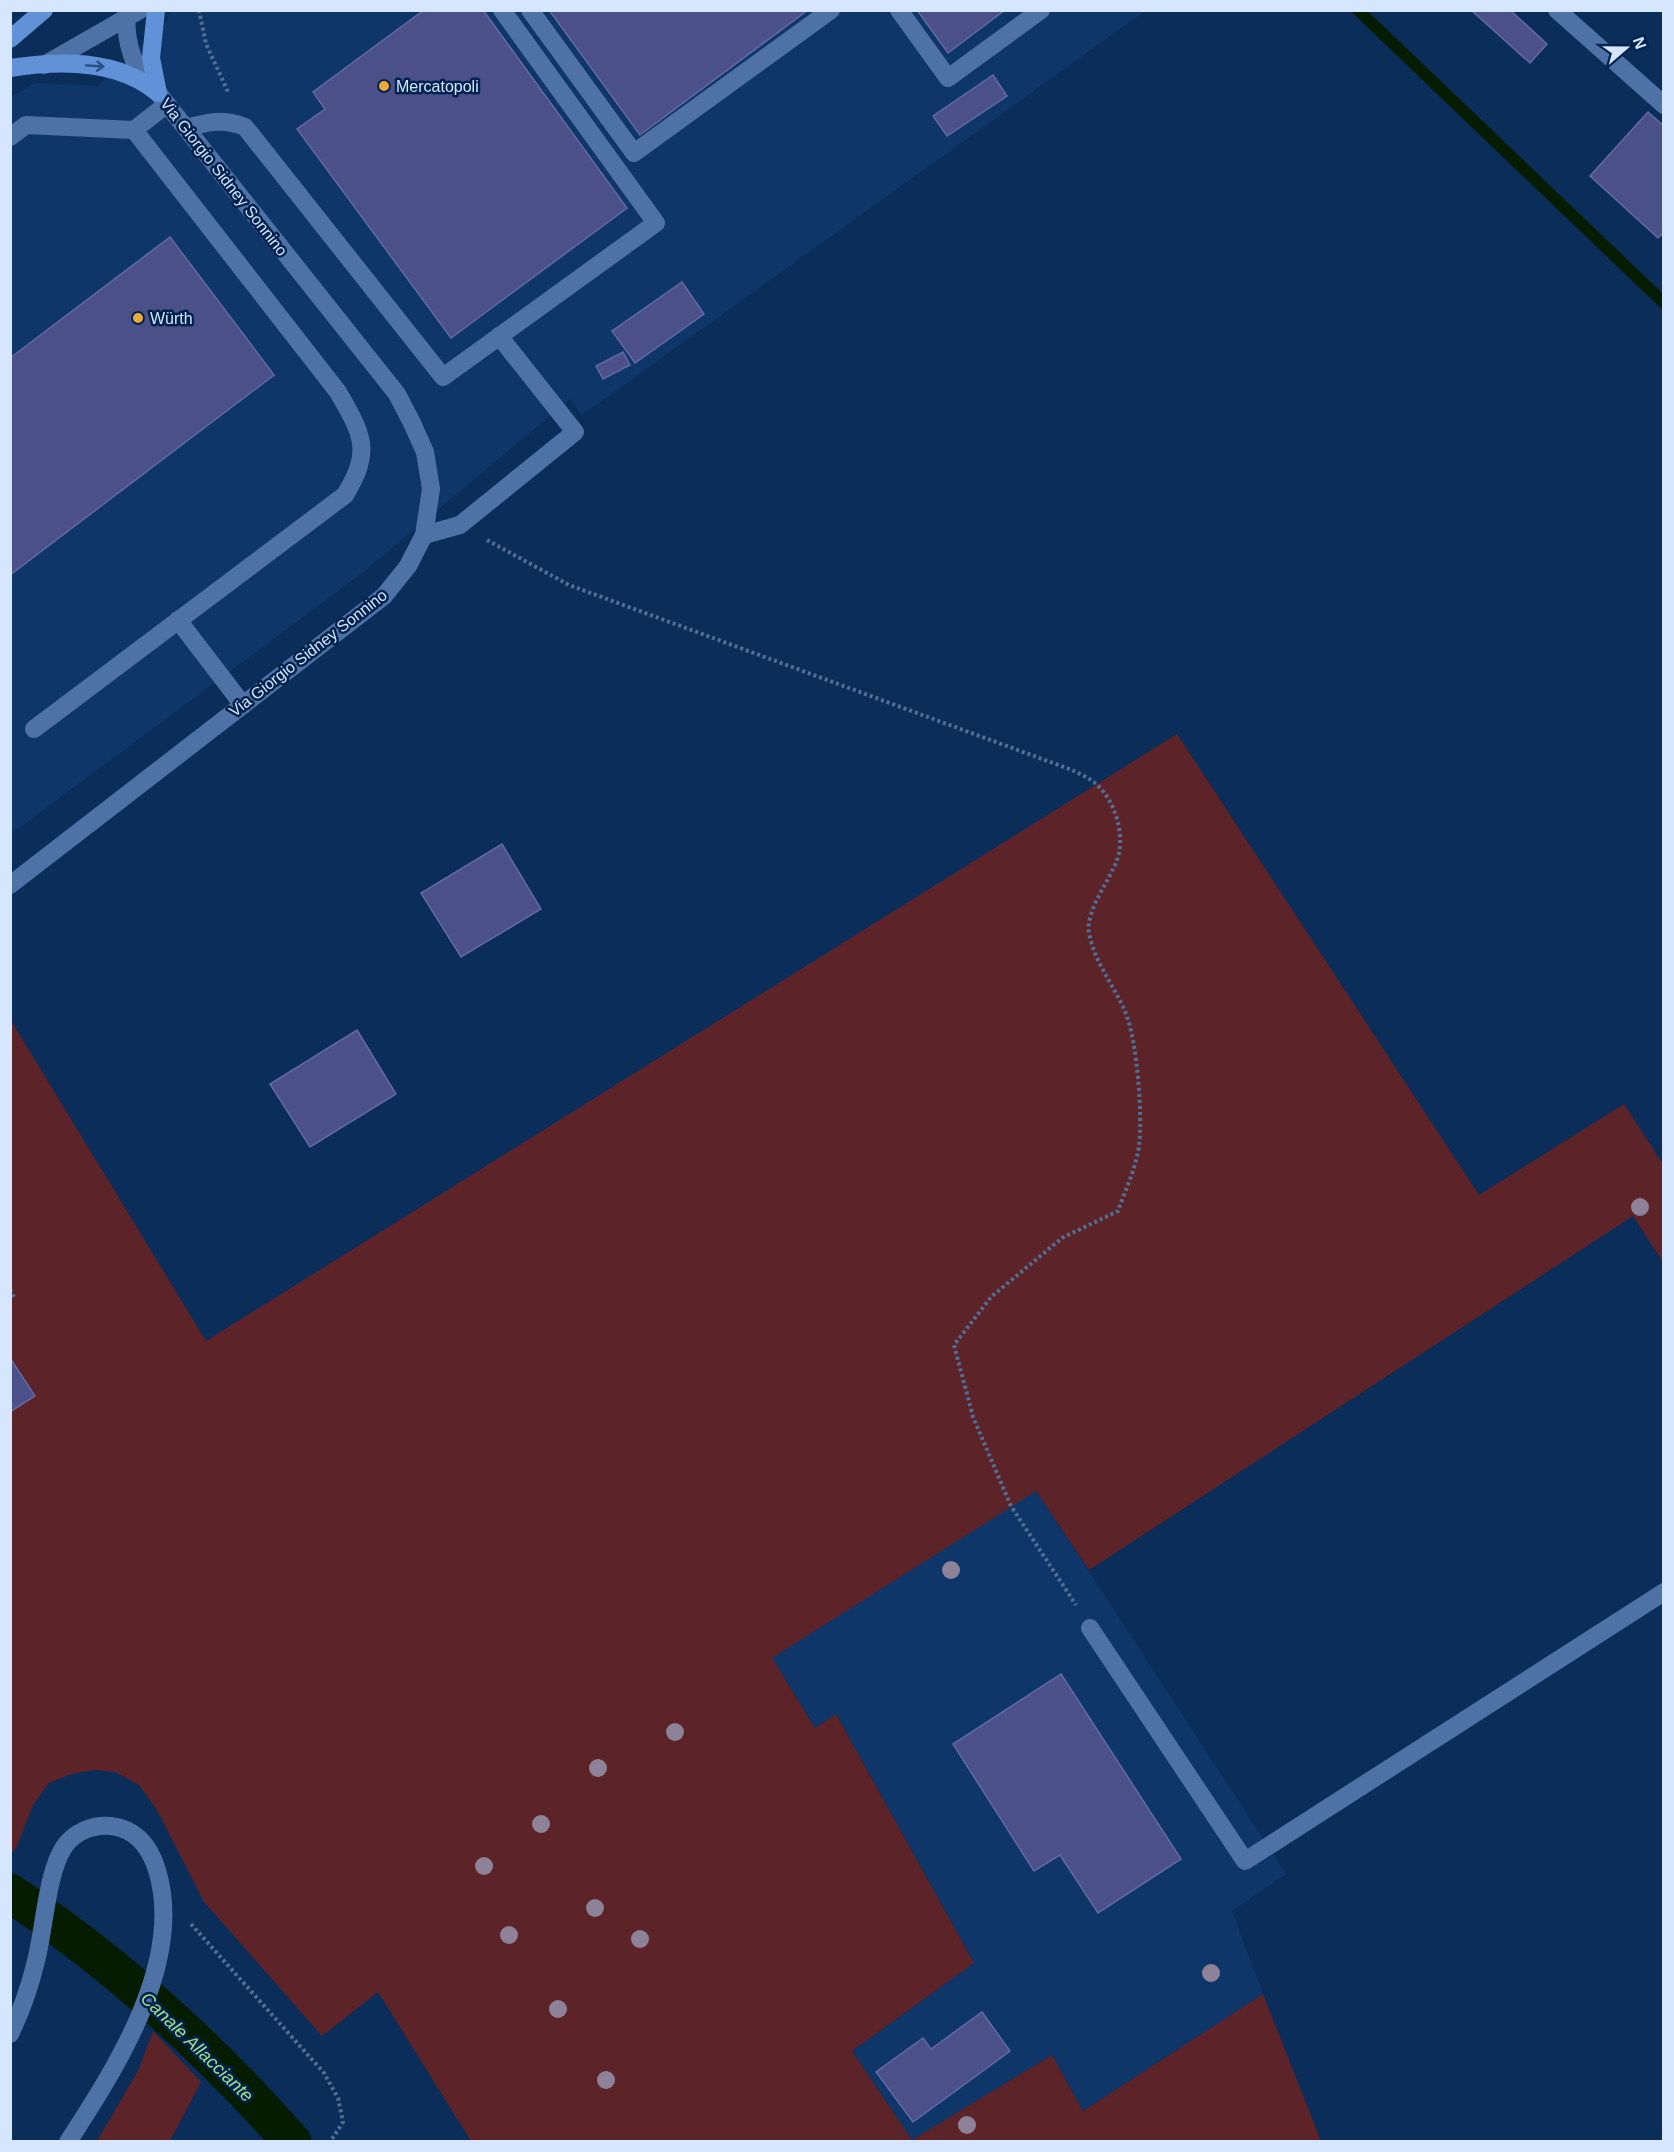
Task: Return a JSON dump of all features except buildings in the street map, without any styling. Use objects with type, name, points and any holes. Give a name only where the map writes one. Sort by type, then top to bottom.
[{"type":"main road","points":[[10,39],[44,10]]},
{"type":"main road","points":[[156,10],[151,58],[163,99]]},
{"type":"main road","points":[[10,68],[44,65],[106,67],[144,81],[163,99]]},
{"type":"street","points":[[186,128],[214,120],[230,120],[245,127],[443,377],[656,223],[502,10]]},
{"type":"street","points":[[530,10],[634,153],[831,10]]},
{"type":"street","points":[[899,10],[948,78],[1041,10]]},
{"type":"street","points":[[1557,10],[1664,105]]},
{"type":"street","points":[[44,65],[131,13],[132,58],[144,81]]},
{"type":"street","name":"Via Giorgio Sidney Sonnino","points":[[10,885],[384,596],[408,566],[424,534],[430,489],[425,452],[397,394],[163,99]]},
{"type":"street","points":[[134,130],[163,99]]},
{"type":"street","points":[[10,137],[26,125],[134,130],[338,392],[354,420],[364,452],[358,473],[345,495],[34,729]]},
{"type":"street","points":[[424,534],[443,532],[460,525],[575,432],[499,336]]},
{"type":"street","points":[[178,620],[243,705]]},
{"type":"street","points":[[1090,1628],[1245,1860],[1664,1592]]},
{"type":"street","points":[[10,2034],[22,2010],[36,1961],[58,1857],[64,1847],[79,1832],[105,1825],[129,1831],[145,1844],[162,1886],[163,1918],[156,1965],[138,2019],[116,2064],[68,2142]]},
{"type":"path","points":[[199,10],[207,44],[245,127]]},
{"type":"path","points":[[460,525],[569,585],[1072,770],[1096,784],[1108,800],[1116,816],[1120,838],[1118,859],[1098,897],[1089,928],[1096,959],[1115,987],[1128,1018],[1140,1100],[1139,1147],[1118,1211],[1062,1238],[991,1297],[954,1345],[973,1417],[1011,1506],[1090,1628]]},
{"type":"path","points":[[10,1289],[14,1297]]},
{"type":"path","points":[[162,1886],[184,1917],[324,2073],[338,2098],[343,2122],[331,2141]]},
{"type":"shaded area","points":[[170,11],[1145,11],[582,415],[570,399],[361,574],[11,834],[11,97],[35,83],[98,86],[167,21]]},
{"type":"shaded area","points":[[1177,734],[1479,1195],[1624,1104],[1663,1164],[1663,1262],[1633,1216],[1089,1570],[1036,1491],[772,1658],[815,1728],[836,1714],[974,1963],[852,2051],[912,2140],[1052,2055],[1083,2111],[1263,1994],[1321,2141],[471,2141],[378,1992],[322,2036],[204,1902],[157,1810],[139,1785],[115,1772],[94,1770],[71,1774],[49,1783],[33,1805],[16,1848],[11,1853],[10,1019],[206,1341]]},
{"type":"shaded area","points":[[1036,1490],[1286,1874],[1232,1911],[1263,1994],[1083,2111],[1052,2055],[912,2140],[852,2051],[974,1963],[837,1715],[816,1728],[771,1658]]},
{"type":"shaded area","points":[[153,2031],[201,2082],[170,2141],[97,2141],[139,2069]]},
{"type":"waterway","points":[[1358,10],[1664,303]]},
{"type":"waterway","name":"Canale Allacciante","points":[[10,1893],[124,1977],[194,2040],[292,2142]]},
{"type":"place","name":"Mercatopoli","points":[[384,86]]},
{"type":"place","name":"Würth","points":[[138,318]]}]
